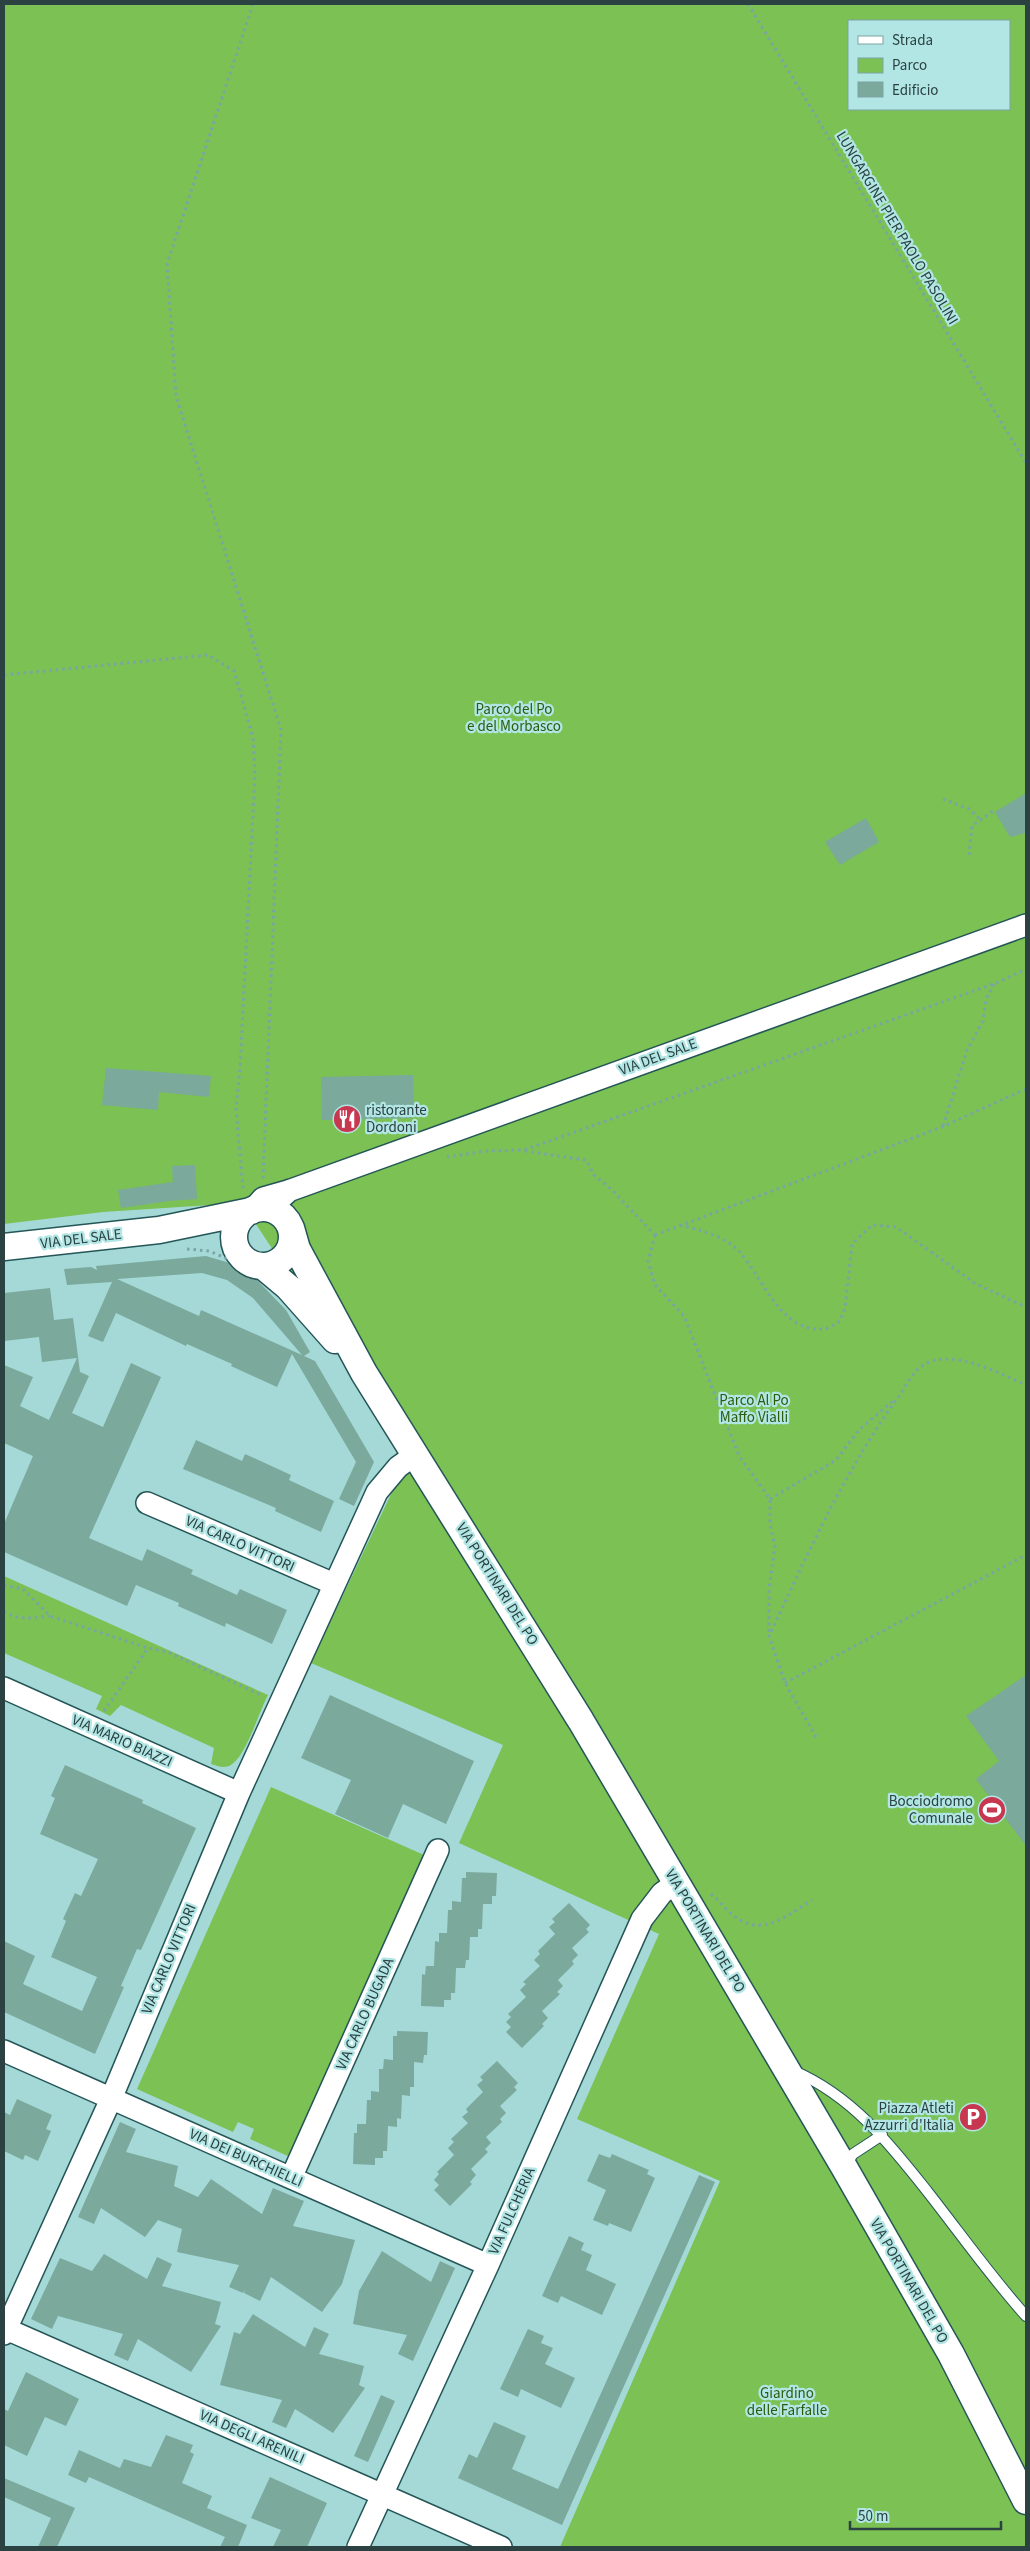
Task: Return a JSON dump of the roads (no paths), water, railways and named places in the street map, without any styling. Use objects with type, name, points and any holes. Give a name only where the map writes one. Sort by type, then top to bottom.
[{"type":"street","name":"VIA DEL SALE","points":[[159,1230],[198,1220],[267,1212],[274,1208],[279,1200],[290,1190],[1026,925]]},
{"type":"street","points":[[267,1212],[291,1246],[280,1261],[248,1261],[235,1232],[244,1216],[267,1212]]},
{"type":"street","name":"VIA PORTINARI DEL PO","points":[[267,1212],[297,1249],[364,1373],[581,1721],[786,2068],[950,2354],[1026,2501]]},
{"type":"street","name":"VIA DEL SALE","points":[[4,1248],[159,1230],[210,1231],[226,1238],[248,1261]]},
{"type":"street","name":"VIA PORTINARI DEL PO","points":[[248,1261],[288,1288],[364,1373]]},
{"type":"street","name":"VIA CARLO VITTORI","points":[[5,2330],[111,2099],[239,1793],[377,1492],[398,1467],[416,1454]]},
{"type":"street","name":"VIA CARLO VITTORI","points":[[147,1503],[334,1584]]},
{"type":"street","name":"VIA MARIO BIAZZI","points":[[4,1688],[239,1793]]},
{"type":"street","name":"VIA CARLO BUGADA","points":[[291,2178],[438,1850]]},
{"type":"street","name":"VIA FULCHERIA","points":[[358,2547],[488,2265],[642,1919],[662,1893],[676,1883]]},
{"type":"street","name":"VIA DEI BURCHIELLI","points":[[4,2051],[488,2265]]},
{"type":"street","name":"VIA DEGLI ARENILI","points":[[5,2330],[501,2547]]},
{"type":"lane","points":[[786,2068],[812,2079],[838,2095],[882,2135],[1026,2316]]},
{"type":"lane","points":[[844,2167],[853,2154],[882,2135]]},
{"type":"place","name":"ristorante Dordoni","points":[[347,1119]]},
{"type":"place","name":"Bocciodromo Comunale","points":[[992,1810]]},
{"type":"place","name":"Piazza Atleti Azzurri d'Italia","points":[[973,2117]]},
{"type":"park label","name":"Parco del Po e del Morbasco","points":[[514,718]]},
{"type":"park label","name":"Parco Al Po Maffo Vialli","points":[[754,1408]]},
{"type":"park label","name":"Giardino delle Farfalle","points":[[787,2402]]}]
